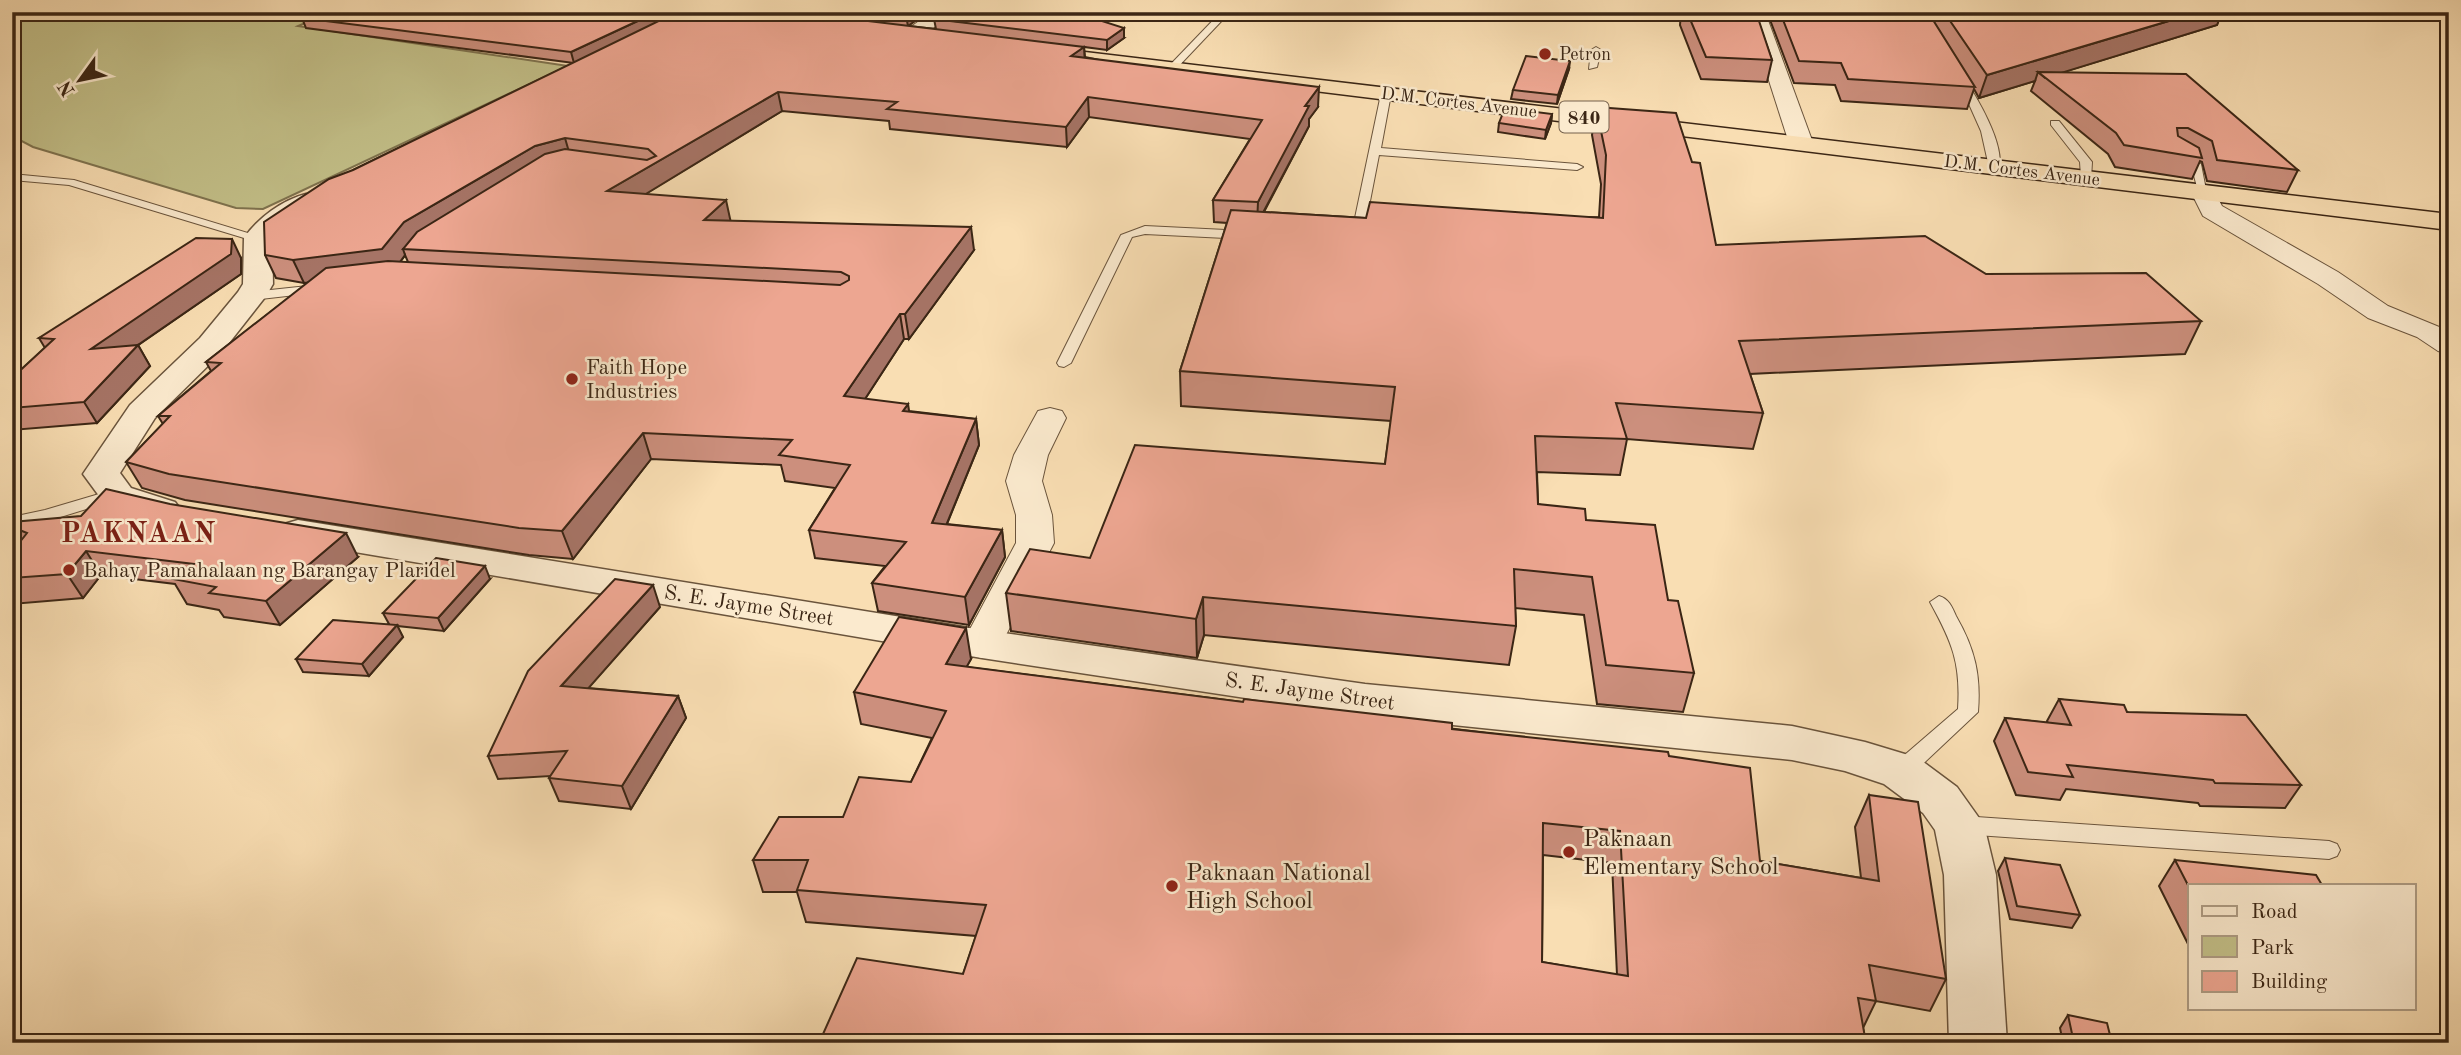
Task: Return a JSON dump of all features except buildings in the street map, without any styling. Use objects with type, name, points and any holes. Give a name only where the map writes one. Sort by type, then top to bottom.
[{"type":"highway","points":[[882,33],[937,40]]},
{"type":"highway","name":"D.M. Cortes Avenue","points":[[1061,55],[2449,222]]},
{"type":"street","points":[[909,37],[945,12]]},
{"type":"street","points":[[1756,12],[1801,143]]},
{"type":"street","points":[[198,516],[147,507],[116,494],[101,474],[142,412],[211,345],[251,296],[258,284],[258,238],[284,214],[330,190]]},
{"type":"street","points":[[2203,192],[2212,211],[2328,278],[2378,312],[2442,336]]},
{"type":"street","points":[[982,644],[1035,543],[1034,515],[1024,481],[1031,455],[1050,418]]},
{"type":"street","name":"S. E. Jayme Street","points":[[253,525],[982,644],[1365,701],[1793,743],[1848,754],[1901,771],[1940,800],[1959,825],[1967,850],[1970,875],[1978,1043]]},
{"type":"lane","points":[[1172,68],[1226,12]]},
{"type":"lane","points":[[1592,68],[1596,50]]},
{"type":"lane","points":[[1953,68],[1974,102],[1993,150],[1994,167]]},
{"type":"lane","points":[[1343,240],[1360,235],[1385,94]]},
{"type":"lane","points":[[2054,123],[2086,162],[2087,177]]},
{"type":"lane","points":[[1376,151],[1577,167]]},
{"type":"lane","points":[[2174,153],[2197,166],[2203,192]]},
{"type":"lane","points":[[12,177],[70,182],[258,238]]},
{"type":"lane","points":[[1064,363],[1127,235],[1145,230],[1264,236]]},
{"type":"lane","points":[[251,296],[334,287]]},
{"type":"lane","points":[[12,522],[48,515],[116,494]]},
{"type":"lane","points":[[1901,771],[1968,712],[1971,678],[1968,653],[1939,602]]},
{"type":"lane","points":[[1959,825],[2329,850]]},
{"type":"green space","points":[[12,12],[331,12],[298,26],[568,66],[263,209],[236,208],[33,147],[12,136]]},
{"type":"place","name":"Petron","points":[[1545,54]]},
{"type":"place","name":"Faith Hope Industries","points":[[572,379]]},
{"type":"place","name":"Bahay Pamahalaan ng Barangay Plaridel","points":[[69,570]]},
{"type":"place","name":"Paknaan Elementary School","points":[[1569,852]]},
{"type":"place","name":"Paknaan National High School","points":[[1172,886]]},
{"type":"district","name":"PAKNAAN","points":[[139,532]]}]
